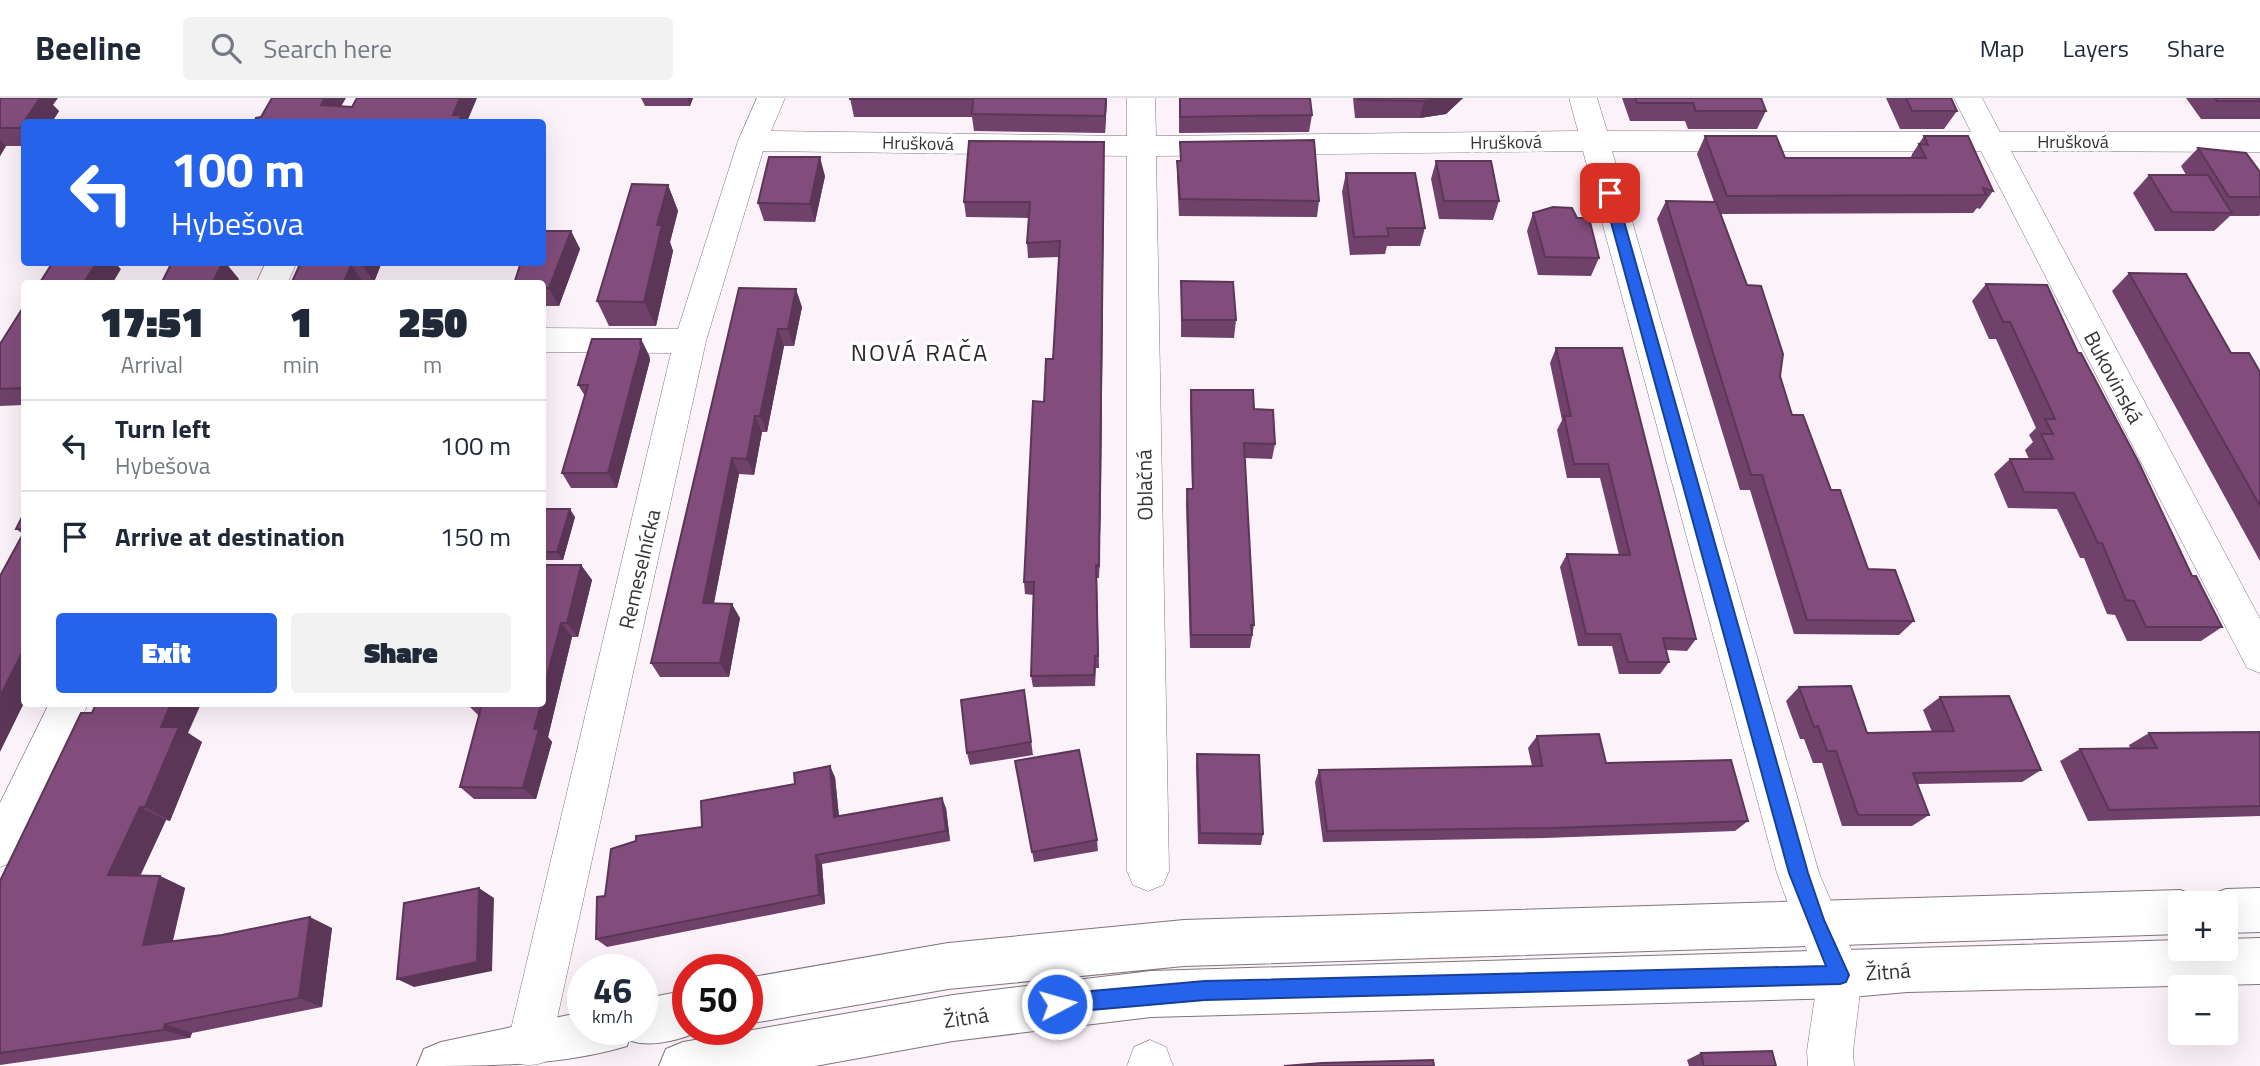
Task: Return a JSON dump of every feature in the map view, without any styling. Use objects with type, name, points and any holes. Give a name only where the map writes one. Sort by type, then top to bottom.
[{"type":"main road","points":[[2238,911],[2260,911]]},
{"type":"main road","points":[[763,998],[947,966],[1184,943],[2168,912]]},
{"type":"main road","name":"Žitná","points":[[683,1066],[954,1018],[1151,994],[2260,961]]},
{"type":"main road","points":[[441,1066],[527,1056],[567,1043]]},
{"type":"street","name":"Remeselnícka","points":[[527,1056],[690,341],[752,141],[771,98]]},
{"type":"street","name":"Oblačná","points":[[1141,98],[1147,871]]},
{"type":"street","points":[[1583,98],[1798,873],[1816,923],[1840,975],[1830,1051],[1831,1066]]},
{"type":"street","name":"Bukovinská","points":[[1968,98],[2260,656]]},
{"type":"street","name":"Hrušková","points":[[752,141],[1140,146],[1595,141],[2260,142]]},
{"type":"street","points":[[546,341],[690,341]]},
{"type":"street","points":[[0,847],[68,707]]},
{"type":"building","points":[[0,98],[40,98],[26,119],[21,119],[20,128],[0,128]]},
{"type":"building","points":[[272,98],[325,98],[321,105],[352,107],[357,98],[460,98],[453,115],[461,115],[460,119],[256,119],[261,117]]},
{"type":"building","points":[[850,98],[1106,98],[1105,116],[972,114],[973,99]]},
{"type":"building","points":[[1180,98],[1310,98],[1312,115],[1180,117]]},
{"type":"building","points":[[1358,98],[1438,98],[1424,101]]},
{"type":"building","points":[[1635,98],[1761,98],[1766,111],[1696,111],[1693,103],[1637,103]]},
{"type":"building","points":[[1906,98],[1951,98],[1957,111],[1912,111]]},
{"type":"building","points":[[2215,98],[2260,98],[2260,101],[2217,101]]},
{"type":"building","points":[[1705,136],[1776,136],[1785,158],[1926,158],[1919,144],[1928,145],[1924,136],[1968,136],[1993,191],[1983,188],[1986,195],[1727,196]]},
{"type":"building","points":[[1314,140],[1319,201],[1180,199],[1177,161],[1181,161],[1180,142]]},
{"type":"building","points":[[969,141],[1104,142],[1099,566],[1096,565],[1098,656],[1095,656],[1094,675],[1031,676],[1034,582],[1024,582],[1033,401],[1044,402],[1046,359],[1053,359],[1060,241],[1027,243],[1030,202],[964,202]]},
{"type":"building","points":[[2198,148],[2246,153],[2260,172],[2260,197],[2229,197]]},
{"type":"building","points":[[769,157],[820,157],[810,204],[758,203]]},
{"type":"building","points":[[1436,161],[1491,161],[1499,201],[1444,201]]},
{"type":"building","points":[[1346,173],[1415,173],[1425,228],[1387,228],[1389,236],[1354,237]]},
{"type":"building","points":[[2149,175],[2208,175],[2232,213],[2172,212]]},
{"type":"building","points":[[632,184],[668,185],[657,225],[662,225],[644,302],[597,301]]},
{"type":"building","points":[[1666,201],[1716,202],[1747,285],[1761,286],[1783,354],[1780,376],[1792,415],[1803,415],[1831,490],[1840,490],[1868,569],[1895,570],[1914,621],[1807,620],[1762,475],[1751,475]]},
{"type":"building","points":[[1553,207],[1572,208],[1577,218],[1589,218],[1599,258],[1545,257],[1533,213]]},
{"type":"building","points":[[546,231],[571,231],[549,288],[546,288],[546,280],[515,280],[520,266],[546,266]]},
{"type":"building","points":[[50,266],[94,266],[86,280],[42,280]]},
{"type":"building","points":[[170,266],[221,266],[214,280],[163,280]]},
{"type":"building","points":[[299,266],[351,266],[345,280],[293,280]]},
{"type":"building","points":[[2129,273],[2186,274],[2231,353],[2249,353],[2260,372],[2260,506]]},
{"type":"building","points":[[1181,281],[1233,282],[1236,320],[1182,320]]},
{"type":"building","points":[[1986,284],[2047,285],[2078,353],[2081,353],[2139,463],[2192,576],[2196,576],[2222,627],[2146,627],[2134,601],[2126,600],[2102,543],[2098,543],[2074,493],[2024,492],[2010,459],[2053,459],[2041,434],[2053,434],[2045,419],[2055,419],[2010,322],[2003,322]]},
{"type":"building","points":[[739,288],[796,289],[788,329],[778,329],[760,416],[755,416],[747,459],[732,458],[703,603],[732,604],[720,663],[651,663]]},
{"type":"building","points":[[21,311],[21,388],[0,389],[0,344]]},
{"type":"building","points":[[592,339],[641,339],[642,344],[608,473],[562,473],[588,385],[578,385]]},
{"type":"building","points":[[1556,348],[1622,348],[1696,639],[1663,638],[1669,662],[1628,662],[1620,634],[1586,634],[1567,554],[1630,555],[1608,464],[1574,464],[1564,416],[1571,416]]},
{"type":"building","points":[[1191,390],[1253,390],[1254,409],[1273,410],[1275,444],[1244,443],[1254,625],[1251,625],[1252,635],[1191,635],[1187,489],[1193,489]]},
{"type":"building","points":[[546,509],[570,509],[557,552],[546,552]]},
{"type":"building","points":[[21,538],[21,655],[0,696],[0,576]]},
{"type":"building","points":[[546,565],[581,565],[567,623],[561,623],[546,681]]},
{"type":"building","points":[[1851,686],[1867,733],[1954,731],[1940,697],[2009,696],[2041,770],[1913,773],[1929,815],[1858,815],[1836,751],[1827,751],[1818,726],[1814,727],[1799,687]]},
{"type":"building","points":[[1024,690],[1031,742],[967,753],[961,700]]},
{"type":"building","points":[[95,707],[170,707],[161,727],[179,727],[145,807],[140,807],[108,875],[160,876],[143,945],[222,935],[310,917],[299,998],[165,1024],[163,1030],[0,1053],[0,881],[81,713],[92,713]]},
{"type":"building","points":[[481,707],[540,707],[534,729],[539,729],[523,788],[460,787]]},
{"type":"building","points":[[2260,732],[2260,806],[2109,810],[2080,749],[2157,748],[2149,733]]},
{"type":"building","points":[[1599,734],[1606,763],[1731,760],[1748,821],[1554,828],[1327,831],[1319,770],[1542,766],[1537,736]]},
{"type":"building","points":[[1079,750],[1097,840],[1032,852],[1015,761]]},
{"type":"building","points":[[1197,754],[1259,755],[1263,834],[1200,833]]},
{"type":"building","points":[[830,766],[834,817],[942,798],[946,831],[816,855],[819,895],[596,939],[597,897],[605,896],[611,849],[636,841],[636,836],[702,827],[701,801],[795,784],[794,773]]},
{"type":"building","points":[[479,888],[477,962],[397,979],[404,903]]},
{"type":"building","points":[[1772,1051],[1776,1066],[1704,1066],[1701,1053]]},
{"type":"building","points":[[1433,1060],[1434,1066],[1284,1066],[1322,1063]]},
{"type":"district","name":"NOVÁ RAČA","points":[[920,352]]},
{"type":"route","points":[[1057,1004],[1205,990],[1840,975],[1816,923],[1798,873],[1610,193]]}]
